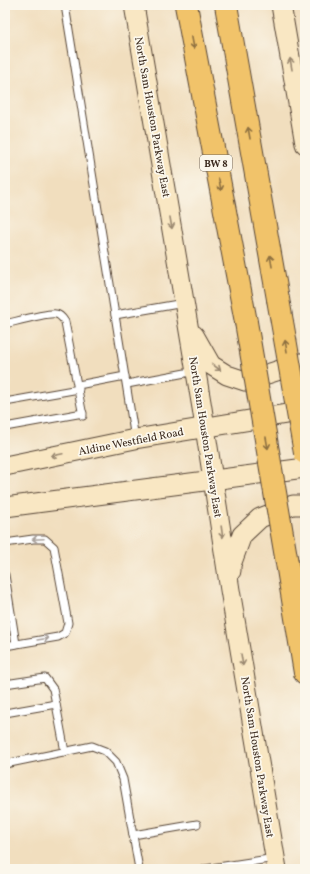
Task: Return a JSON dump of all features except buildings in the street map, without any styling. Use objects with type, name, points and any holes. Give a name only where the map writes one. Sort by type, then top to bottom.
[{"type":"highway","name":"BW 8","points":[[186,5],[246,322],[305,673]]},
{"type":"highway","points":[[226,5],[305,453]]},
{"type":"main road","name":"North Sam Houston Parkway East","points":[[134,5],[196,371],[230,590],[276,864]]},
{"type":"main road","points":[[281,5],[305,144]]},
{"type":"main road","points":[[188,323],[211,364],[227,375],[244,381],[305,362]]},
{"type":"main road","name":"Aldine Westfield Road","points":[[5,466],[135,439],[305,411]]},
{"type":"main road","points":[[5,507],[305,468]]},
{"type":"main road","points":[[230,590],[231,565],[242,535],[260,518],[293,505],[305,505]]},
{"type":"lane","points":[[65,5],[135,439]]},
{"type":"lane","points":[[116,315],[184,303]]},
{"type":"lane","points":[[5,324],[56,313],[62,317],[65,322],[83,414],[5,427]]},
{"type":"lane","points":[[127,384],[196,371]]},
{"type":"lane","points":[[5,402],[125,376]]},
{"type":"lane","points":[[5,543],[45,539],[54,546],[68,623],[65,632],[58,637],[5,646]]},
{"type":"lane","points":[[5,576],[16,644]]},
{"type":"lane","points":[[5,684],[45,678],[53,689],[66,752]]},
{"type":"lane","points":[[5,713],[56,704]]},
{"type":"lane","points":[[5,764],[92,746],[105,751],[116,762],[123,779],[139,869]]},
{"type":"lane","points":[[133,835],[197,824]]},
{"type":"lane","points":[[205,869],[276,864]]}]
